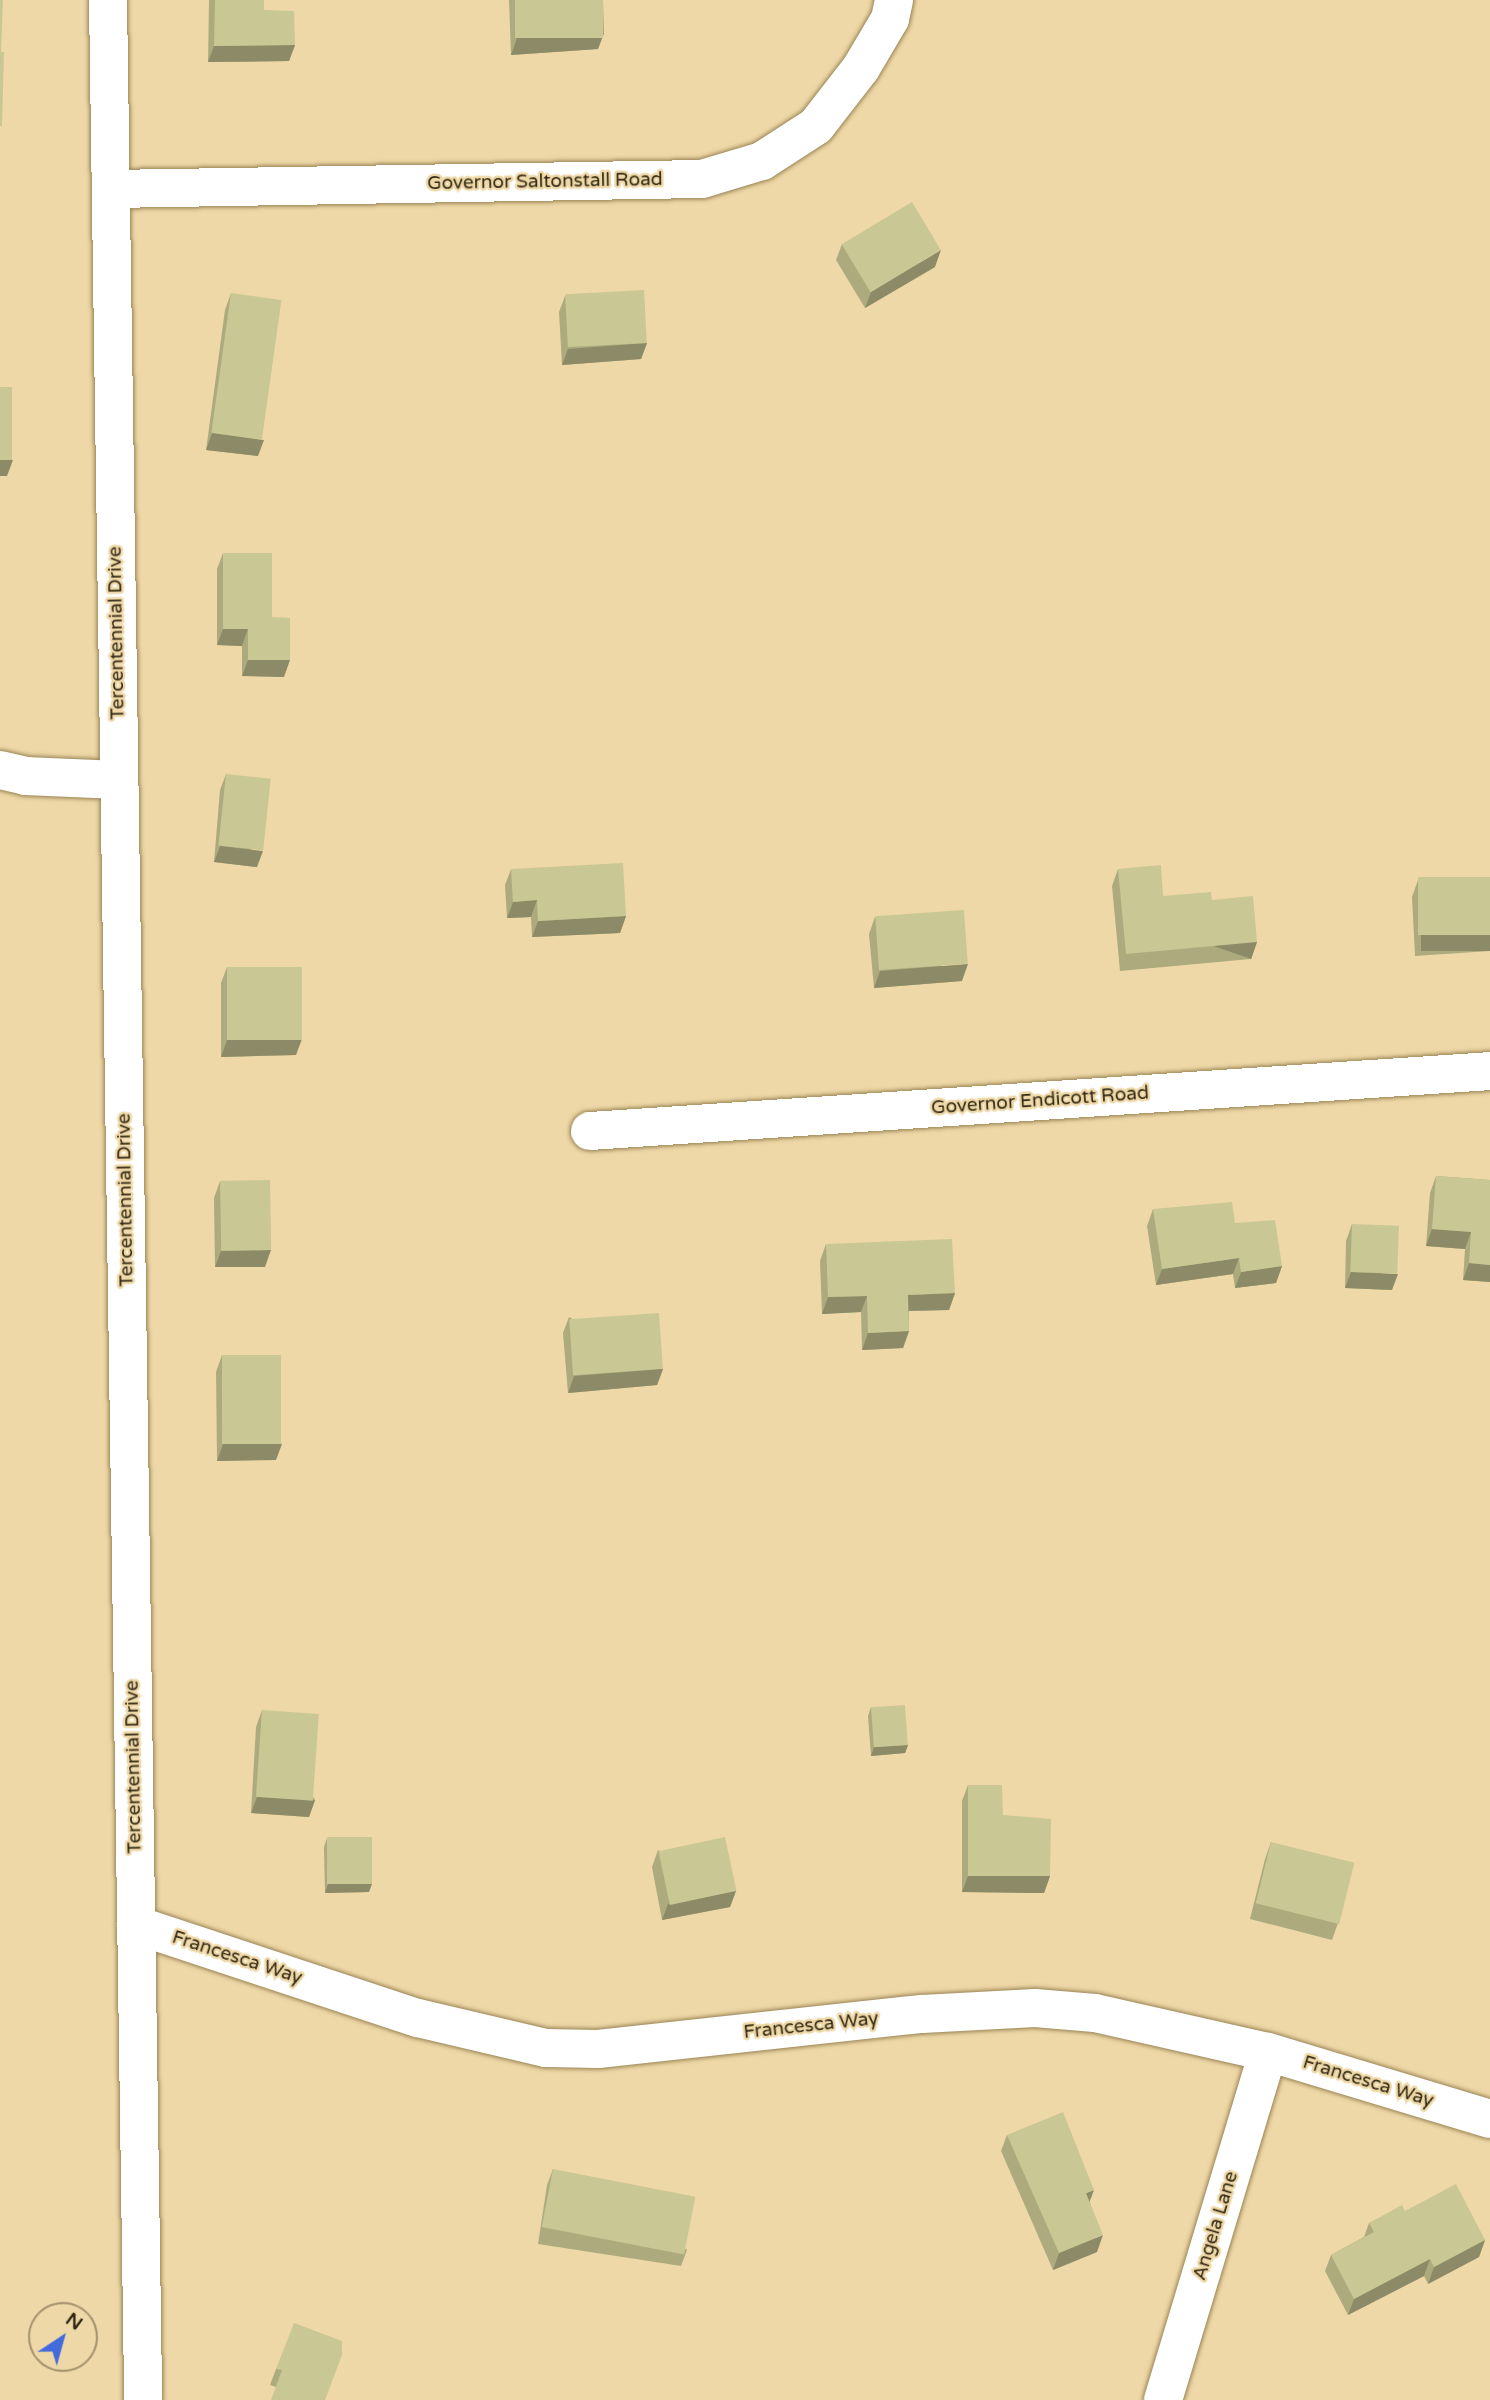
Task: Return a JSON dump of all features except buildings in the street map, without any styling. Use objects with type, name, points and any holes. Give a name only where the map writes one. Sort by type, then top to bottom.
[{"type":"street","name":"Tercentennial Drive","points":[[108,0],[143,2400]]},
{"type":"street","name":"Governor Saltonstall Road","points":[[111,190],[702,179],[762,162],[816,126],[861,68],[890,19],[894,0]]},
{"type":"street","points":[[0,770],[24,776],[119,780]]},
{"type":"street","name":"Governor Endicott Road","points":[[590,1131],[1490,1071]]},
{"type":"street","name":"Francesca Way","points":[[136,1925],[418,2018],[546,2048],[598,2049],[922,2014],[1035,2008],[1095,2013],[1268,2052],[1490,2119]]},
{"type":"street","name":"Angela Lane","points":[[1163,2400],[1268,2052]]}]
